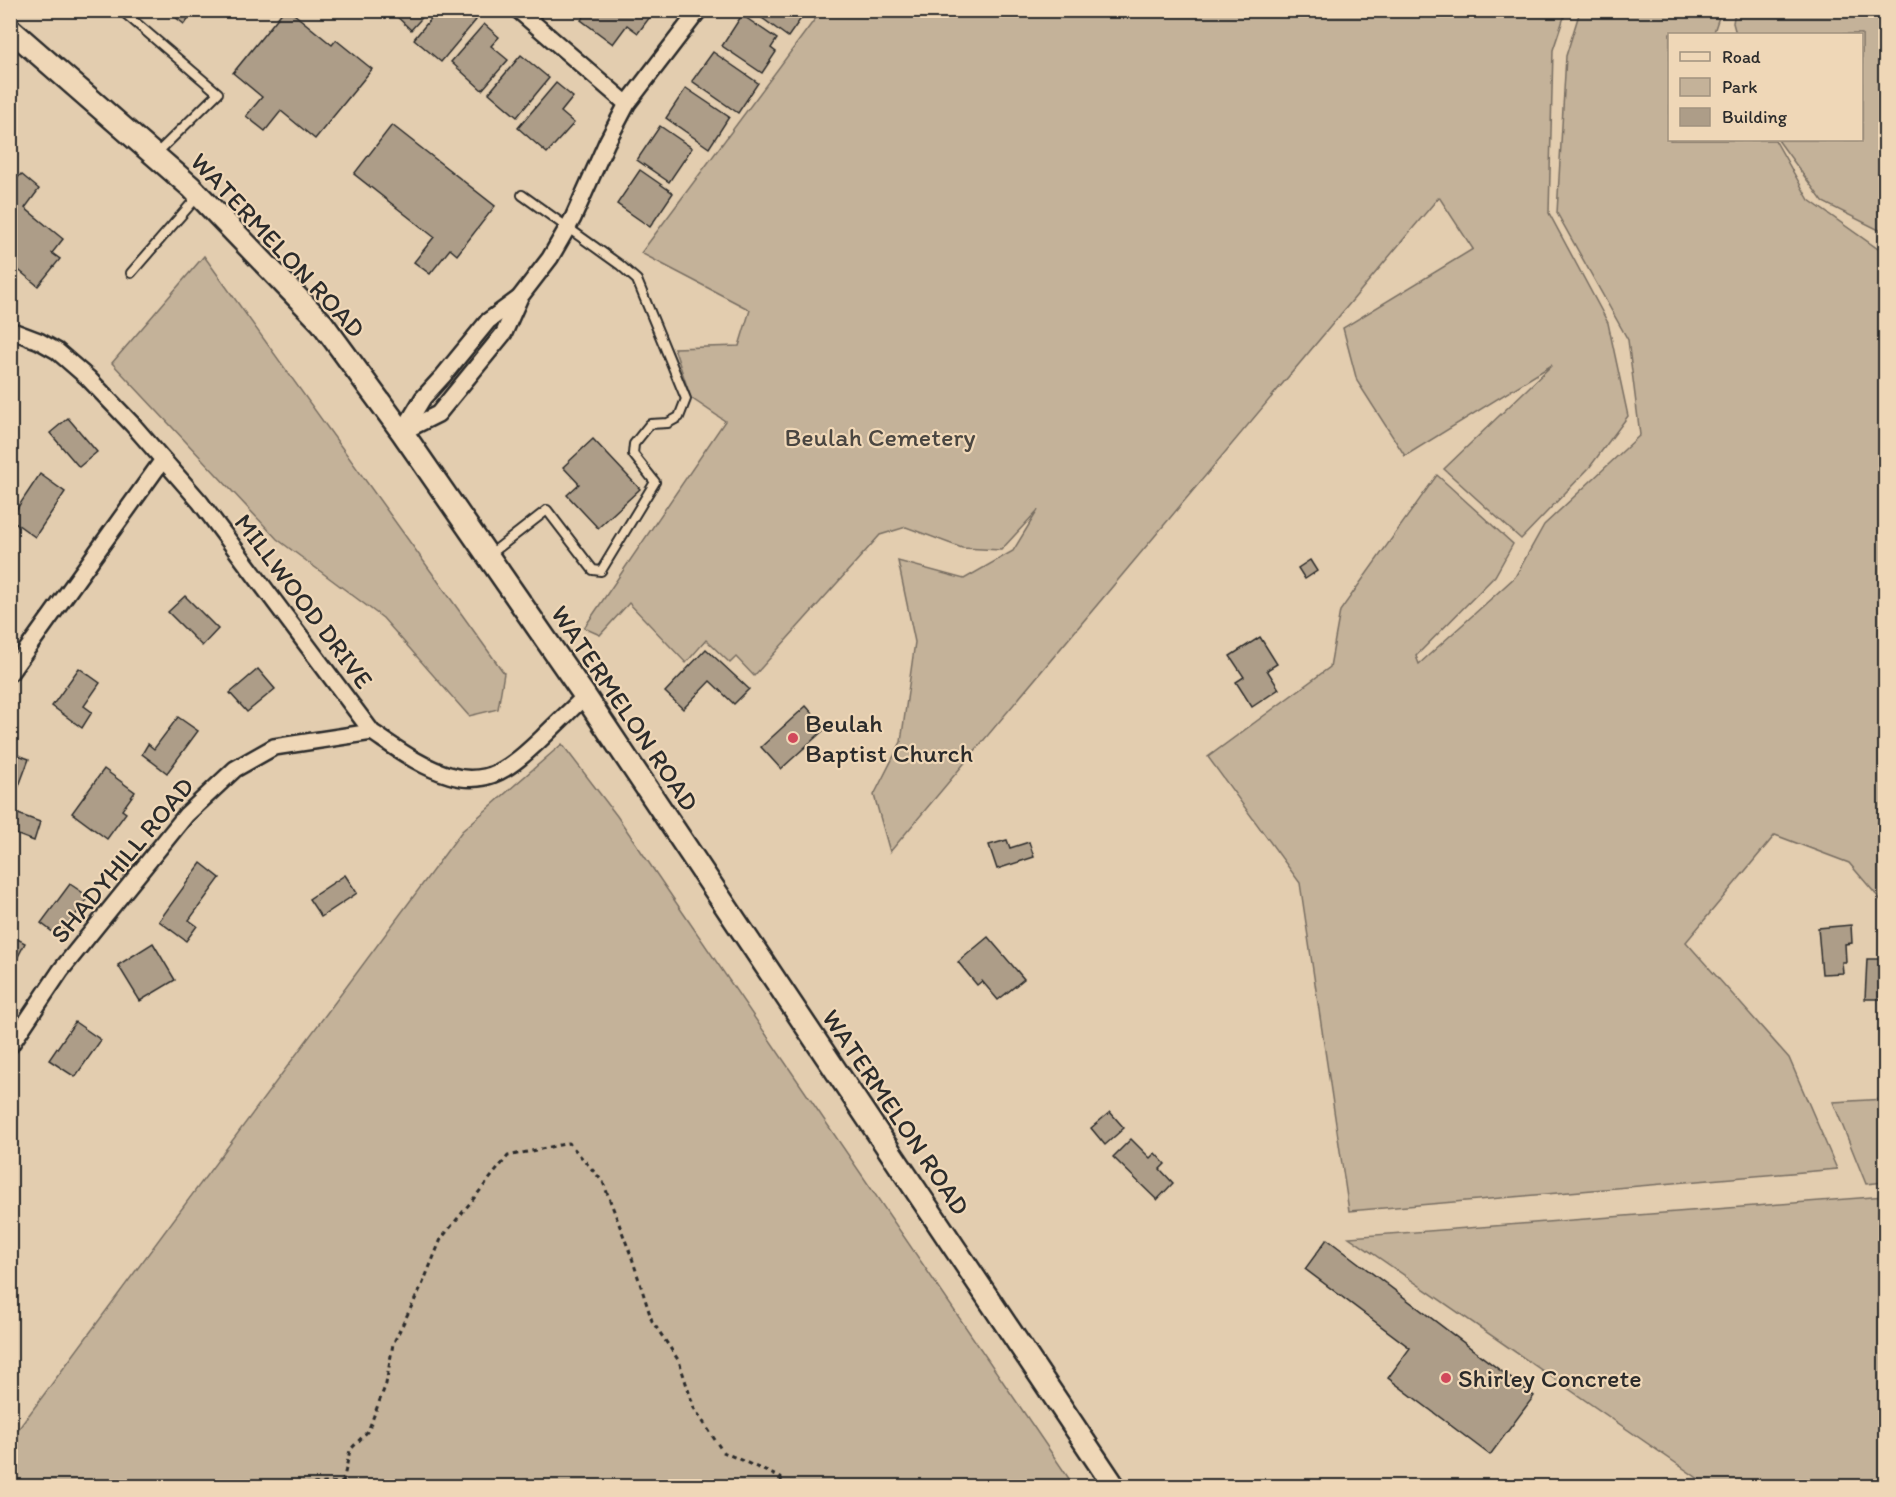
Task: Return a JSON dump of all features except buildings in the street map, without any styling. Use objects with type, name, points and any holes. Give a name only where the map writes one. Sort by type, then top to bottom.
[{"type":"main road","name":"WATERMELON ROAD","points":[[10,29],[199,195],[322,323],[402,432],[585,696],[1114,1486]]},
{"type":"street","points":[[518,10],[627,104]]},
{"type":"street","points":[[402,432],[438,414],[504,333],[520,297],[550,258],[567,229],[627,104],[699,10]]},
{"type":"street","points":[[402,432],[423,398],[488,321],[520,297]]},
{"type":"street","name":"MILLWOOD DRIVE","points":[[10,330],[39,341],[74,364],[132,424],[200,502],[372,732],[411,758],[459,777],[469,779],[490,776],[509,767],[585,696]]},
{"type":"street","points":[[10,673],[162,461]]},
{"type":"street","name":"SHADYHILL ROAD","points":[[10,1046],[68,960],[186,815],[236,768],[274,747],[372,732]]},
{"type":"lane","points":[[121,10],[218,93],[155,155]]},
{"type":"lane","points":[[131,273],[199,195]]},
{"type":"lane","points":[[488,556],[547,510],[593,570],[601,571],[655,482],[633,454],[634,444],[650,424],[668,423],[680,417],[686,399],[637,280],[620,265],[522,195]]},
{"type":"path","points":[[343,1482],[350,1450],[368,1431],[386,1384],[393,1344],[423,1283],[441,1239],[508,1156],[569,1143],[603,1182],[632,1258],[652,1321],[679,1361],[694,1408],[723,1452],[781,1478],[782,1486]]},
{"type":"path","points":[[305,1486],[343,1482],[349,1486]]},
{"type":"green space","name":"Beulah Cemetery","points":[[821,11],[1566,11],[1553,50],[1549,213],[1608,323],[1628,416],[1589,468],[1521,539],[1444,469],[1552,365],[1405,456],[1357,381],[1343,328],[1473,249],[1439,197],[890,852],[874,795],[901,742],[915,642],[898,561],[964,579],[1013,551],[1038,510],[1001,550],[962,548],[906,527],[880,535],[754,676],[736,657],[730,663],[706,640],[686,663],[629,603],[600,635],[584,628],[725,421],[691,398],[674,348],[739,346],[750,310],[641,253]]},
{"type":"green space","points":[[1580,11],[1721,11],[1715,33],[1668,33],[1668,141],[1776,141],[1809,200],[1885,254],[1885,905],[1849,863],[1775,835],[1686,942],[1789,1058],[1837,1169],[1349,1211],[1300,883],[1208,757],[1330,667],[1340,611],[1437,475],[1513,544],[1495,576],[1416,656],[1419,664],[1515,577],[1544,525],[1640,435],[1628,340],[1557,213],[1566,56]]},
{"type":"green space","points":[[1735,11],[1883,11],[1886,14],[1885,233],[1823,202],[1779,141],[1863,141],[1863,33],[1736,33],[1733,23]]},
{"type":"green space","points":[[204,256],[504,673],[498,709],[469,716],[383,618],[277,539],[112,363]]},
{"type":"green space","points":[[562,744],[617,816],[1074,1486],[11,1486],[11,1439],[462,831]]},
{"type":"green space","points":[[1885,1099],[1885,1182],[1866,1184],[1833,1102]]},
{"type":"green space","points":[[1885,1196],[1885,1486],[1709,1486],[1349,1237]]},
{"type":"place","name":"Beulah Baptist Church","points":[[793,738]]},
{"type":"place","name":"Shirley Concrete","points":[[1446,1378]]}]
